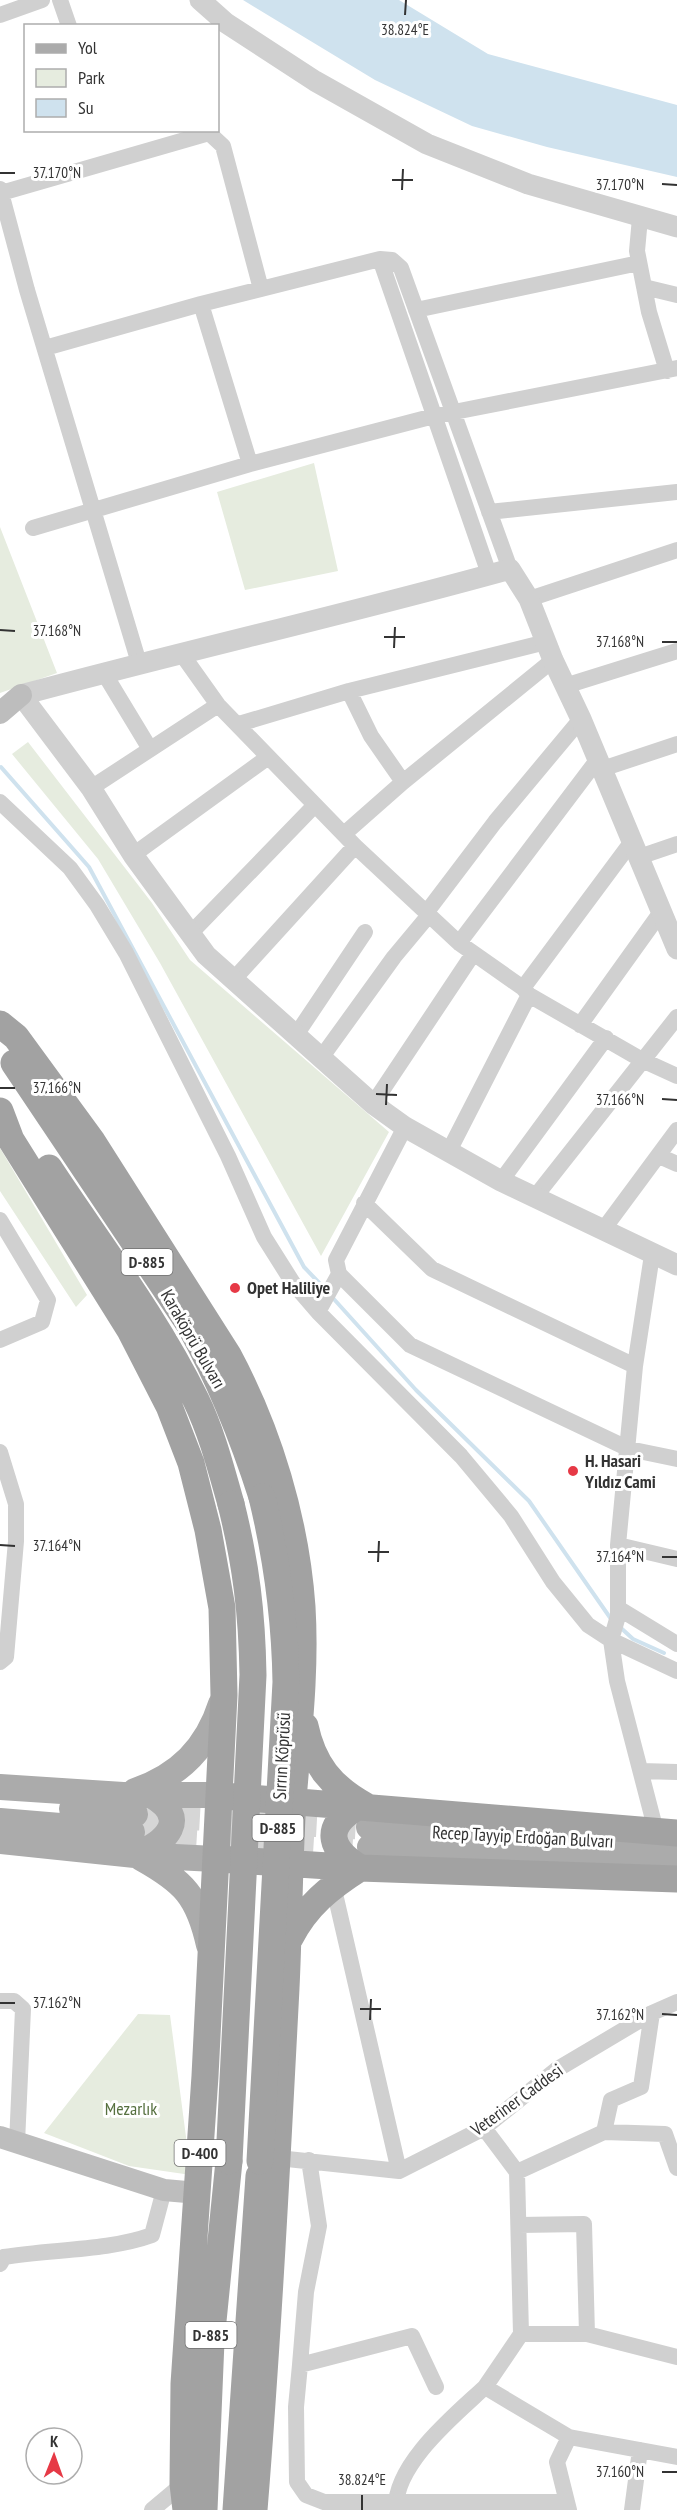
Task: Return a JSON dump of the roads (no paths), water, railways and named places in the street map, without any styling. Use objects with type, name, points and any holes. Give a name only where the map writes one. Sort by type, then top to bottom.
[{"type":"highway","points":[[0,1024],[16,1037],[92,1141],[204,1316],[243,1383],[270,1454],[293,1542],[302,1607],[302,1712],[293,1800],[289,1942],[269,2160],[254,2510]]},
{"type":"highway","name":"Karaköprü Bulvarı","points":[[0,1043],[189,1324],[213,1367],[241,1432],[262,1497]]},
{"type":"highway","name":"Karaköprü Bulvarı","points":[[0,1094],[167,1348],[196,1401],[218,1457],[231,1504]]},
{"type":"highway","points":[[0,1111],[11,1140],[129,1330],[169,1406],[191,1463],[208,1530],[222,1608],[224,1695],[218,1795],[293,1800],[365,1832],[677,1879]]},
{"type":"highway","name":"Sırrın Köprüsü","points":[[262,1497],[277,1558],[285,1626],[286,1682],[269,2160]]},
{"type":"highway","name":"Sırrın Köprüsü","points":[[204,2510],[211,2341],[229,2161],[253,1675],[252,1626],[246,1566],[231,1504]]},
{"type":"highway","points":[[302,1712],[309,1749],[365,1832]]},
{"type":"highway","name":"D-400","points":[[184,2497],[184,2384],[198,2193],[218,1795]]},
{"type":"highway","points":[[289,1942],[298,1923],[314,1902],[333,1885],[365,1832]]},
{"type":"highway","points":[[215,1859],[291,1863],[365,1832],[670,1837]]},
{"type":"highway","name":"D-885","points":[[236,2510],[269,2160]]},
{"type":"main road","points":[[0,713],[21,695]]},
{"type":"main road","points":[[0,1821],[135,1818],[169,1776],[190,1760],[205,1740],[224,1695]]},
{"type":"main road","points":[[0,1787],[135,1818],[215,1859]]},
{"type":"main road","points":[[0,1841],[135,1818],[218,1795]]},
{"type":"main road","points":[[0,1803],[135,1818]]},
{"type":"main road","points":[[135,1818],[167,1873],[182,1885],[202,1914],[211,1956]]},
{"type":"main road","name":"Recep Tayyip Erdoğan Bulvarı","points":[[365,1832],[677,1866]]},
{"type":"main road","points":[[8,2140],[164,2190],[198,2193]]},
{"type":"street","points":[[0,15],[42,0]]},
{"type":"street","points":[[60,0],[68,24]]},
{"type":"street","points":[[200,0],[226,23],[315,81],[427,144],[528,184],[677,227]]},
{"type":"street","points":[[139,663],[45,348],[1,191],[167,137],[209,133],[223,146],[261,290]]},
{"type":"street","points":[[33,528],[250,464],[434,416],[672,370],[644,288],[637,251],[640,218]]},
{"type":"street","points":[[45,348],[201,304],[380,259],[392,260],[401,268],[510,568],[529,599],[549,651],[581,719],[676,945]]},
{"type":"street","points":[[380,259],[489,574]]},
{"type":"street","points":[[416,310],[639,263]]},
{"type":"street","points":[[644,288],[677,294]]},
{"type":"street","points":[[201,304],[250,464]]},
{"type":"street","points":[[489,512],[677,492]]},
{"type":"street","points":[[529,599],[677,550]]},
{"type":"street","points":[[510,568],[346,614],[139,663],[21,695],[91,788],[132,855],[206,955],[373,1104],[405,1127],[501,1181],[677,1265]]},
{"type":"street","points":[[239,724],[349,691],[549,651]]},
{"type":"street","points":[[234,979],[349,840],[402,782],[549,651]]},
{"type":"street","points":[[566,686],[677,651]]},
{"type":"street","points":[[181,653],[218,705],[239,724],[267,758],[349,840],[459,943],[526,992],[580,1025],[642,1060],[677,1076]]},
{"type":"street","points":[[104,673],[150,749]]},
{"type":"street","points":[[349,691],[371,736],[402,782]]},
{"type":"street","points":[[91,788],[218,705]]},
{"type":"street","points":[[321,1058],[495,822],[581,719]]},
{"type":"street","points":[[459,943],[600,764],[677,744]]},
{"type":"street","points":[[132,855],[267,758]]},
{"type":"street","points":[[0,802],[70,868],[97,905],[126,952],[228,1156],[264,1237],[293,1283],[318,1312],[461,1456],[510,1516],[554,1582],[588,1625],[615,1623],[677,1644]]},
{"type":"street","points":[[189,935],[315,805]]},
{"type":"street","points":[[449,1151],[526,992],[636,848],[677,844]]},
{"type":"street","points":[[580,1025],[661,912]]},
{"type":"street","points":[[296,1035],[365,932]]},
{"type":"street","points":[[373,1104],[473,954]]},
{"type":"street","points":[[535,1197],[677,1017]]},
{"type":"street","points":[[501,1181],[606,1038]]},
{"type":"street","points":[[405,1127],[336,1260],[339,1274],[410,1345],[629,1449],[677,1459]]},
{"type":"street","points":[[603,1230],[677,1130]]},
{"type":"street","points":[[659,1156],[677,1164]]},
{"type":"street","points":[[364,1203],[432,1269],[635,1366]]},
{"type":"street","points":[[0,1220],[48,1300],[42,1322],[0,1340]]},
{"type":"street","points":[[652,1255],[635,1366],[629,1449],[618,1545],[615,1623],[617,1681],[641,1771],[670,1837]]},
{"type":"street","points":[[318,1312],[339,1274]]},
{"type":"street","points":[[0,1452],[16,1504],[16,1541],[6,1657],[0,1662]]},
{"type":"street","points":[[618,1545],[677,1559]]},
{"type":"street","points":[[615,1623],[677,1671]]},
{"type":"street","points":[[641,1771],[677,1772]]},
{"type":"street","points":[[269,2160],[309,2160],[399,2171],[333,1885]]},
{"type":"street","points":[[0,2001],[14,2001],[23,2009],[8,2140]]},
{"type":"street","name":"Veteriner Caddesi","points":[[399,2171],[484,2128],[556,2070],[652,2013],[677,2002]]},
{"type":"street","points":[[604,2132],[611,2100],[641,2087],[652,2013]]},
{"type":"street","points":[[396,2505],[398,2486],[437,2432],[485,2387],[522,2334],[517,2172],[484,2128]]},
{"type":"street","points":[[517,2172],[604,2132],[665,2134],[677,2168]]},
{"type":"street","points":[[309,2160],[319,2226],[306,2292],[296,2407],[297,2482],[306,2495],[324,2502],[396,2505],[568,2506],[557,2462],[569,2437]]},
{"type":"street","points":[[0,2264],[4,2257],[51,2249],[126,2244],[152,2235],[164,2190]]},
{"type":"street","points":[[519,2225],[584,2224],[587,2334]]},
{"type":"street","points":[[522,2334],[587,2334],[677,2357]]},
{"type":"street","points":[[300,2365],[412,2336],[436,2387]]},
{"type":"street","points":[[485,2387],[569,2437],[677,2457]]},
{"type":"street","points":[[632,2510],[640,2450]]},
{"type":"street","points":[[152,2510],[184,2497]]},
{"type":"water","points":[[243,0],[399,0],[488,54],[677,105],[677,177],[547,147],[472,126],[375,80]]},
{"type":"waterway","points":[[1,767],[89,867],[304,1267],[325,1289]]},
{"type":"waterway","points":[[332,1297],[416,1390],[529,1501],[611,1619]]},
{"type":"waterway","points":[[621,1628],[633,1639],[664,1653]]},
{"type":"tunnel","points":[[135,1814],[369,1827]]},
{"type":"tunnel","points":[[132,1832],[370,1847]]},
{"type":"place","name":"Opet Haliliye","points":[[235,1288]]},
{"type":"place","name":"H. Hasari Yıldız Cami","points":[[573,1471]]},
{"type":"park label","name":"Mezarlık","points":[[131,2109]]}]
